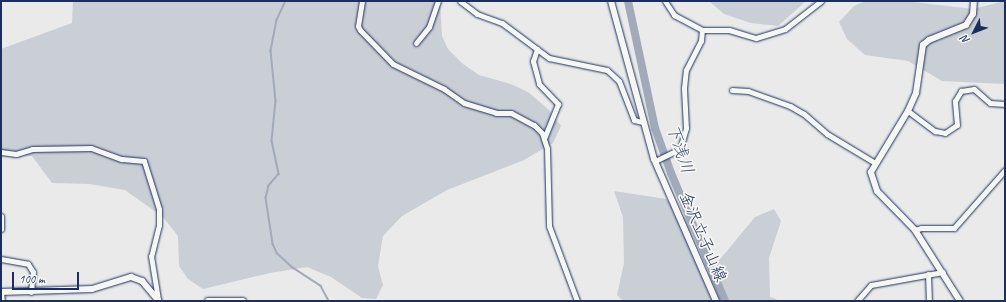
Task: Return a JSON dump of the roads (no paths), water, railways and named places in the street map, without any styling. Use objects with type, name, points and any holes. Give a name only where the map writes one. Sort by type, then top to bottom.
[{"type":"street","points":[[362,1],[358,26],[360,30],[393,64],[444,89],[464,103],[496,113],[511,114],[524,119],[534,125],[544,138],[548,158],[549,226],[577,301]]},
{"type":"street","points":[[416,43],[429,27],[438,1]]},
{"type":"street","points":[[460,1],[477,14],[496,18],[557,62],[601,66],[619,82],[634,120],[642,122]]},
{"type":"street","name":"金沢立子山線","points":[[611,1],[617,18],[642,122],[655,161],[716,301]]},
{"type":"street","points":[[665,1],[674,15],[702,30],[725,30],[756,38],[766,37],[792,24],[821,1]]},
{"type":"street","points":[[960,301],[915,230],[877,191],[871,172],[874,163],[908,111],[919,81],[923,45],[929,40],[966,25],[973,14],[974,1]]},
{"type":"street","points":[[655,161],[680,149],[686,128],[684,88],[686,70],[701,41],[702,30]]},
{"type":"street","points":[[537,49],[533,61],[539,84],[558,104],[544,138]]},
{"type":"street","points":[[908,111],[936,131],[944,133],[957,125],[955,101],[961,91],[974,89],[990,103],[1005,104]]},
{"type":"street","points":[[732,90],[748,91],[790,106],[804,114],[827,134],[874,163]]},
{"type":"street","points":[[1,152],[16,154],[32,149],[91,148],[122,159],[144,161],[159,209],[159,225],[151,256],[158,300]]},
{"type":"street","points":[[915,230],[921,228],[954,228],[1005,170]]},
{"type":"street","points":[[1,216],[1,229]]},
{"type":"street","points":[[1,259],[28,264],[33,272],[31,292]]},
{"type":"street","points":[[857,301],[872,285],[943,272]]},
{"type":"street","points":[[928,274],[929,301]]},
{"type":"street","points":[[2,301],[1,292],[97,289],[131,277],[142,281],[158,300]]},
{"type":"street","points":[[208,301],[243,301]]},
{"type":"waterway","points":[[286,1],[277,20],[271,51],[276,101],[272,141],[279,174],[269,186],[266,198],[273,244],[277,253],[292,267],[321,286],[329,301]]},
{"type":"waterway","name":"下浅川","points":[[628,1],[655,128],[671,173],[725,301]]}]
